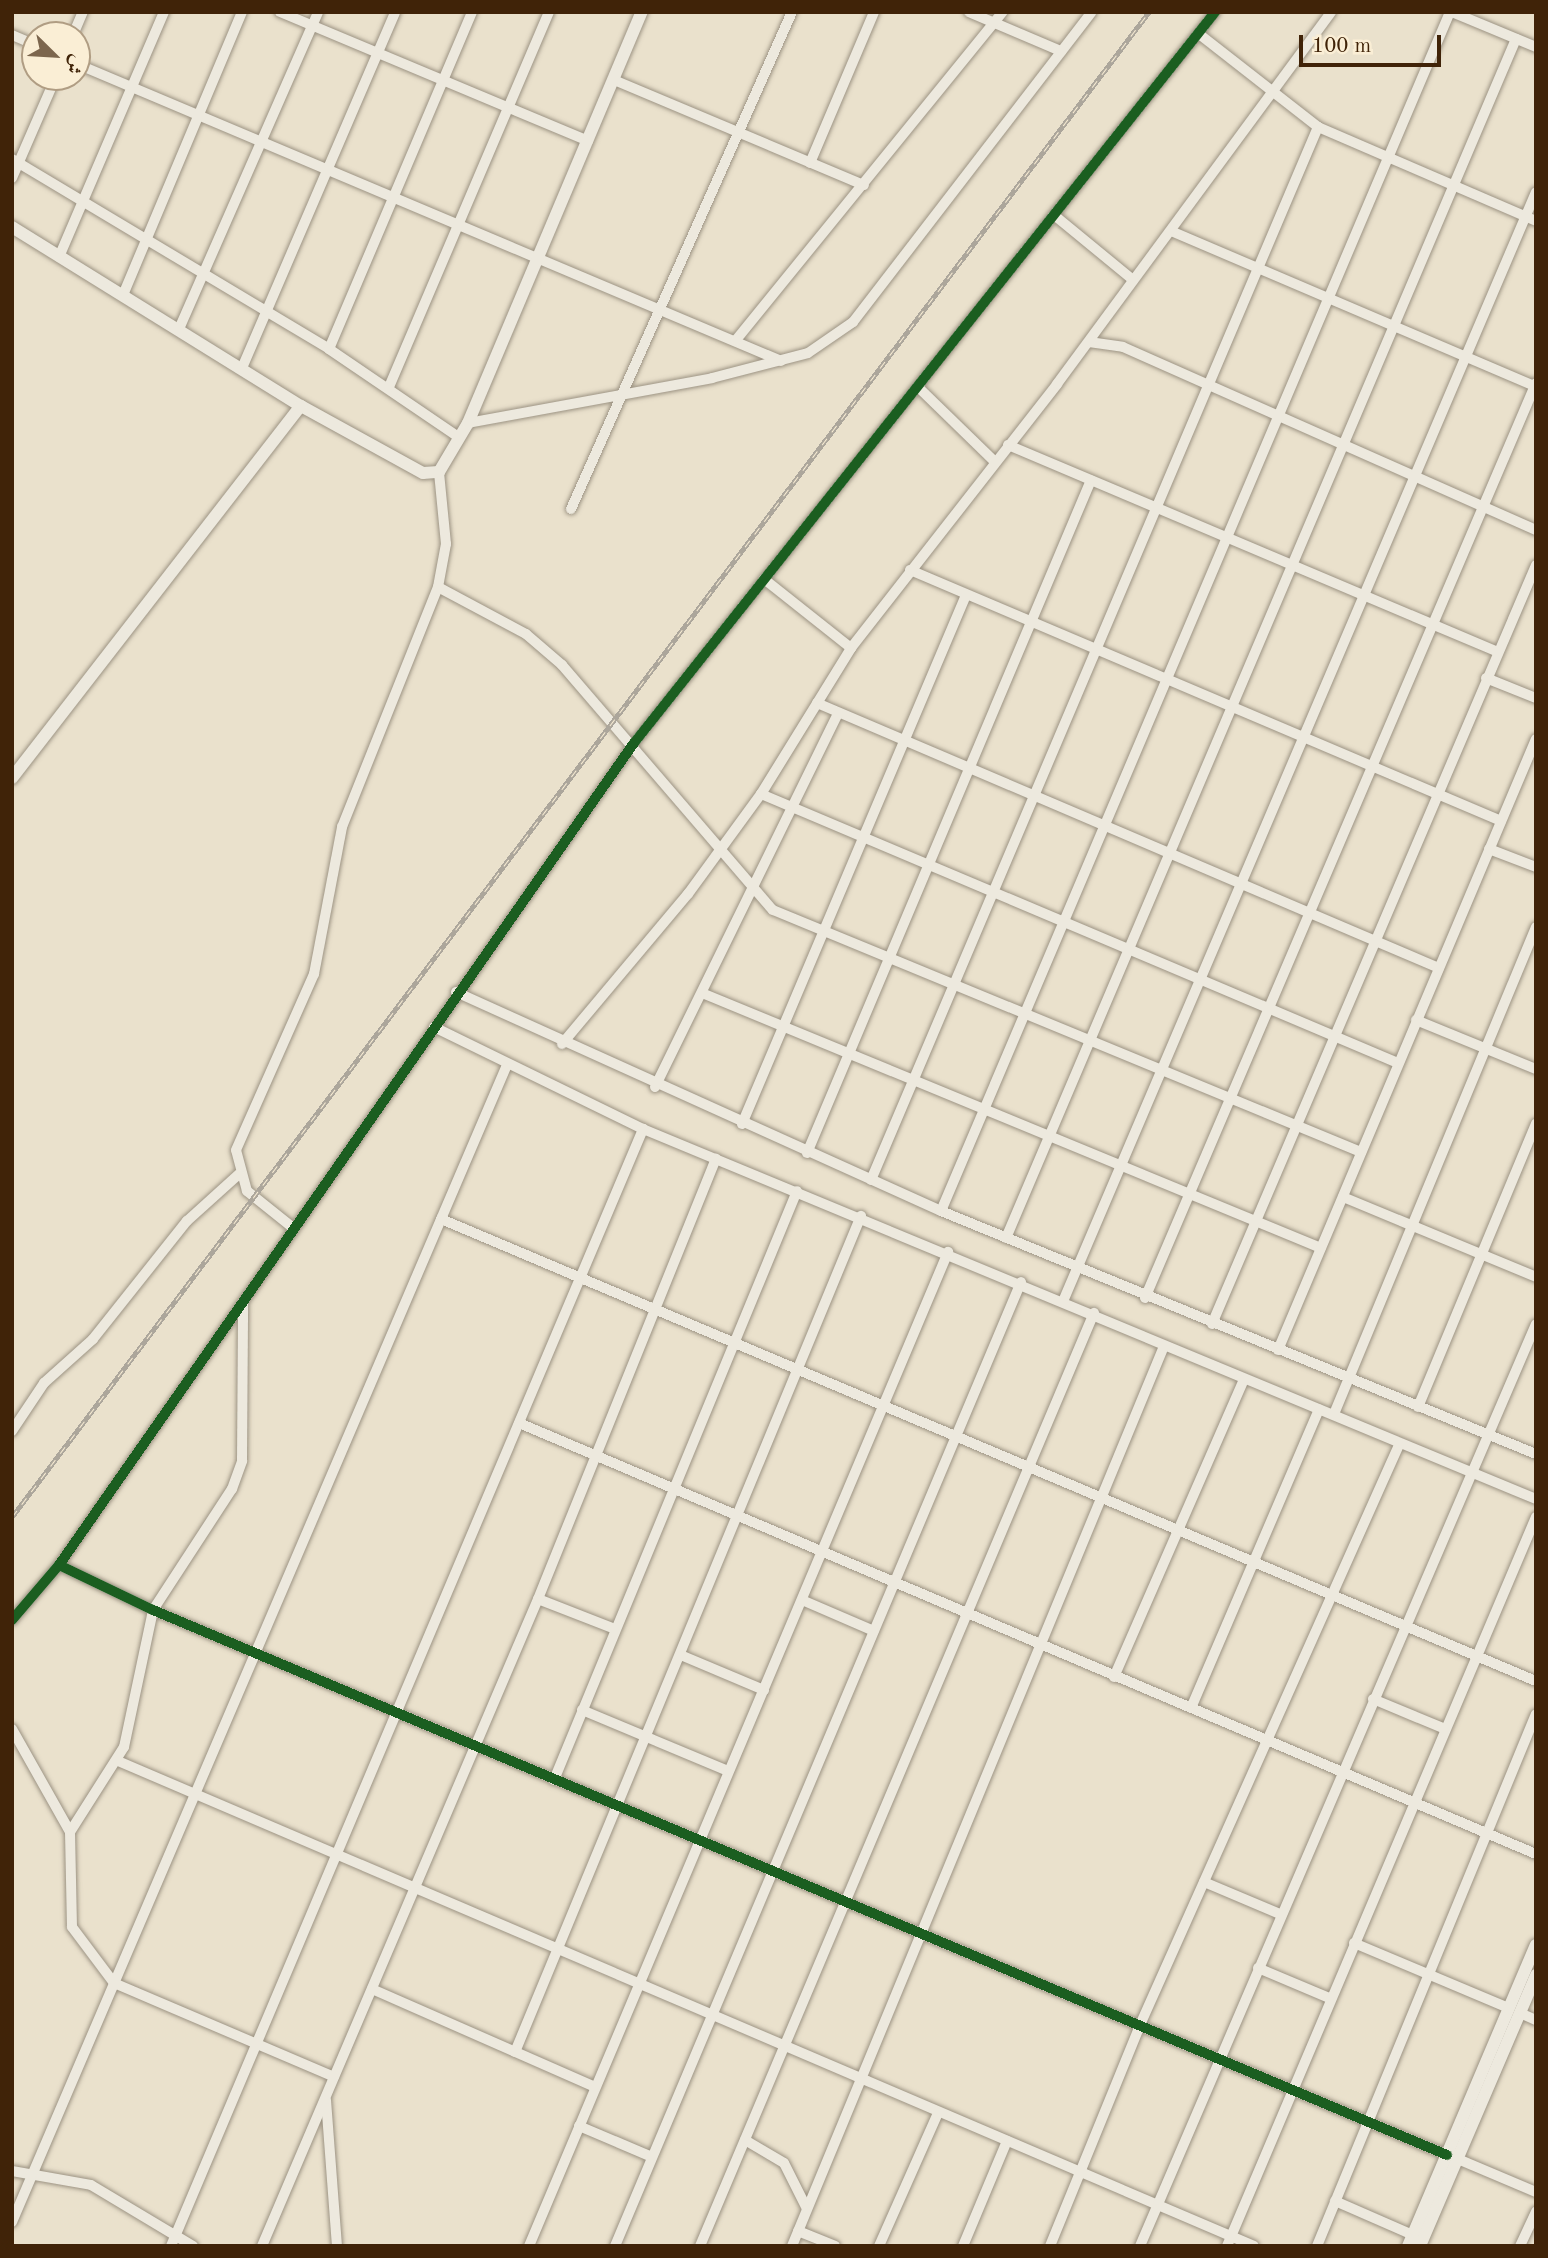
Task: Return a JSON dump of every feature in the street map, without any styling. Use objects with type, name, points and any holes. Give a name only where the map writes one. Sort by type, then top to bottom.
[{"type":"street","points":[[60,257],[164,12]]},
{"type":"street","points":[[123,295],[242,12]]},
{"type":"street","points":[[281,12],[588,141]]},
{"type":"street","points":[[179,328],[318,12]]},
{"type":"street","points":[[242,369],[395,12]]},
{"type":"street","points":[[329,349],[397,199],[442,80],[472,12]]},
{"type":"street","points":[[389,387],[461,225],[549,12]]},
{"type":"street","points":[[292,1227],[247,1191],[239,1174],[236,1150],[323,950],[342,827],[438,587],[446,544],[439,472],[468,423],[642,12]]},
{"type":"street","points":[[571,509],[619,394],[662,312],[792,12]]},
{"type":"street","points":[[810,163],[874,12]]},
{"type":"street","points":[[969,12],[1061,51]]},
{"type":"street","points":[[736,340],[1003,12]]},
{"type":"street","points":[[468,423],[782,361],[808,353],[853,322],[1092,12]]},
{"type":"street","points":[[12,1620],[59,1565],[456,992],[634,743],[919,388],[1215,12]]},
{"type":"street","points":[[562,1044],[722,848],[761,794],[851,648],[909,570],[1089,342],[1331,12]]},
{"type":"street","points":[[941,1211],[1226,537],[1391,160],[1451,12],[1536,47]]},
{"type":"street","points":[[1199,34],[1269,93],[1318,127],[1531,219]]},
{"type":"street","points":[[1006,1238],[1131,950],[1516,39]]},
{"type":"street","points":[[91,70],[782,361]]},
{"type":"street","points":[[614,80],[864,185]]},
{"type":"street","points":[[12,178],[16,161],[49,91]]},
{"type":"street","points":[[871,1180],[1032,795],[1318,127]]},
{"type":"street","points":[[16,161],[329,349],[389,387],[460,438]]},
{"type":"street","points":[[1064,1299],[1123,1170],[1161,1073],[1305,737],[1362,593],[1463,359],[1531,219],[1536,192]]},
{"type":"street","points":[[1054,215],[1133,280]]},
{"type":"street","points":[[12,227],[301,406],[423,473],[439,472]]},
{"type":"street","points":[[1145,1298],[1371,765],[1485,508],[1535,385],[1393,330],[1171,231]]},
{"type":"street","points":[[1089,342],[1122,347],[1342,449],[1536,530]]},
{"type":"street","points":[[919,388],[995,462]]},
{"type":"street","points":[[12,778],[301,406]]},
{"type":"street","points":[[1008,445],[1498,652]]},
{"type":"street","points":[[807,1153],[1091,480]]},
{"type":"street","points":[[1212,1324],[1435,793],[1536,565]]},
{"type":"street","points":[[909,570],[1501,821]]},
{"type":"street","points":[[764,579],[851,648]]},
{"type":"street","points":[[438,587],[543,647],[634,743],[666,792],[722,848],[773,910],[1161,1073],[1361,1152]]},
{"type":"street","points":[[742,1124],[966,595]]},
{"type":"street","points":[[1486,678],[1536,698]]},
{"type":"street","points":[[817,703],[1170,856],[1439,968]]},
{"type":"street","points":[[655,1087],[838,713]]},
{"type":"street","points":[[1278,1350],[1536,739]]},
{"type":"street","points":[[761,794],[1398,1063]]},
{"type":"street","points":[[1489,849],[1536,867]]},
{"type":"street","points":[[1334,1414],[1346,1379],[1536,927]]},
{"type":"street","points":[[456,992],[655,1087],[941,1211],[1145,1298],[1487,1432],[1536,1454]]},
{"type":"street","points":[[702,993],[1123,1170],[1321,1248]]},
{"type":"street","points":[[1416,1020],[1485,1051],[1536,1069]]},
{"type":"street","points":[[434,1027],[643,1129],[1064,1299],[1244,1380],[1334,1414],[1399,1445],[1536,1499]]},
{"type":"street","points":[[12,2222],[251,1652],[508,1065]]},
{"type":"street","points":[[1418,1407],[1536,1124]]},
{"type":"street","points":[[173,2241],[643,1129]]},
{"type":"street","points":[[262,2246],[538,1599],[716,1159]]},
{"type":"street","points":[[12,1431],[44,1383],[93,1339],[187,1222],[239,1174]]},
{"type":"street","points":[[554,1780],[731,1342],[797,1191]]},
{"type":"street","points":[[1343,1197],[1536,1277]]},
{"type":"street","points":[[515,2052],[650,1738],[861,1216]]},
{"type":"street","points":[[441,1219],[1536,1681]]},
{"type":"street","points":[[529,2246],[728,1771],[803,1600],[881,1405],[948,1252]]},
{"type":"street","points":[[615,2246],[1021,1282]]},
{"type":"street","points":[[243,1302],[242,1461],[232,1489],[153,1610],[118,1761],[85,1800],[70,1832],[72,1927],[114,1983],[257,2047],[334,2077]]},
{"type":"street","points":[[700,2246],[1094,1313]]},
{"type":"street","points":[[1140,2246],[1405,1627],[1467,1473],[1536,1324]]},
{"type":"street","points":[[792,2246],[1164,1346]]},
{"type":"street","points":[[1115,1677],[1244,1380]]},
{"type":"street","points":[[1191,1708],[1320,1409]]},
{"type":"street","points":[[519,1423],[1536,1854]]},
{"type":"street","points":[[1050,2246],[1082,2173],[1140,2025],[1328,1595],[1399,1445]]},
{"type":"street","points":[[1229,2241],[1290,2087],[1536,1517]]},
{"type":"street","points":[[59,1565],[153,1610],[397,1714],[846,1900],[1536,2192]]},
{"type":"street","points":[[538,1599],[615,1629]]},
{"type":"street","points":[[803,1600],[874,1631]]},
{"type":"street","points":[[683,1656],[764,1690]]},
{"type":"street","points":[[1373,1699],[1445,1729]]},
{"type":"street","points":[[582,1710],[728,1771]]},
{"type":"street","points":[[1317,2246],[1484,1832],[1536,1714]]},
{"type":"street","points":[[12,1729],[70,1832]]},
{"type":"street","points":[[118,1761],[190,1797],[413,1888],[638,1986],[1158,2204],[1229,2241],[1254,2246]]},
{"type":"street","points":[[1204,1882],[1280,1914]]},
{"type":"street","points":[[1354,1943],[1536,2020]]},
{"type":"street","points":[[1335,2201],[1414,2242],[1515,2010],[1536,1945]]},
{"type":"street","points":[[1258,1968],[1329,1998]]},
{"type":"street","points":[[1515,2010],[1536,1975]]},
{"type":"street","points":[[372,1989],[595,2087]]},
{"type":"street","points":[[326,2097],[337,2246]]},
{"type":"street","points":[[879,2246],[938,2113]]},
{"type":"street","points":[[579,2126],[652,2157]]},
{"type":"street","points":[[745,2140],[784,2163],[807,2208]]},
{"type":"street","points":[[963,2246],[1007,2141]]},
{"type":"street","points":[[12,2171],[91,2185],[173,2241],[193,2246]]},
{"type":"street","points":[[1520,2246],[1536,2211]]},
{"type":"street","points":[[798,2231],[835,2246]]},
{"type":"railway","points":[[12,1517],[1149,12]]},
{"type":"cycle path","points":[[12,1620],[59,1565],[634,743],[1215,12]]},
{"type":"cycle path","points":[[59,1565],[153,1610],[1447,2155]]}]
